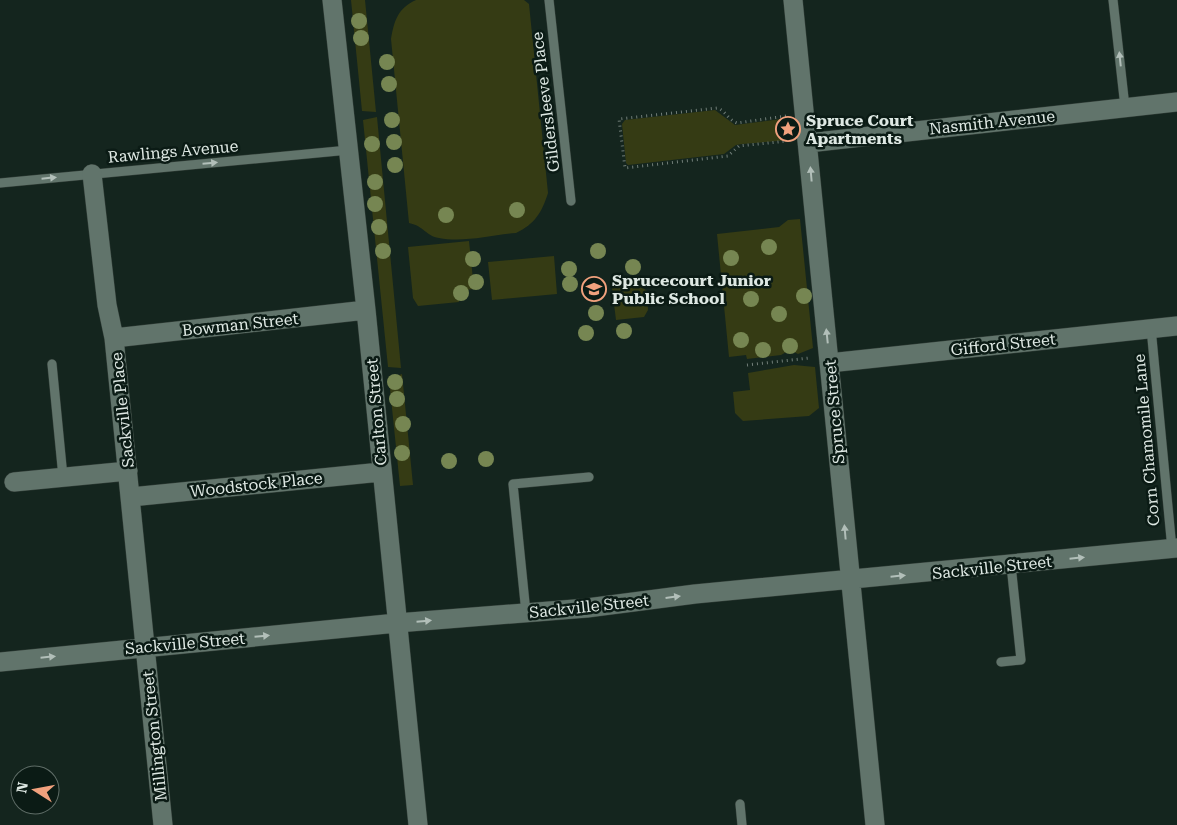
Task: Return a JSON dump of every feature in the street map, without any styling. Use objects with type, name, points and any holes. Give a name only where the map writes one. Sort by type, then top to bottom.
[{"type":"street","name":"Carlton Street","points":[[332,0],[366,310],[418,825]]},
{"type":"street","name":"Spruce Street","points":[[793,0],[801,142],[823,360],[850,581],[875,825]]},
{"type":"street","name":"Nasmith Avenue","points":[[801,142],[1177,102]]},
{"type":"street","name":"Sackville Place","points":[[92,174],[107,305],[114,338],[145,647]]},
{"type":"street","name":"Bowman Street","points":[[114,338],[366,310]]},
{"type":"street","name":"Gifford Street","points":[[823,360],[1177,326]]},
{"type":"street","points":[[14,482],[128,471]]},
{"type":"street","name":"Woodstock Place","points":[[130,497],[381,472]]},
{"type":"street","name":"Sackville Street","points":[[0,662],[397,623],[587,608],[695,594],[850,581],[1174,548]]},
{"type":"street","name":"Millington Street","points":[[145,647],[163,825]]},
{"type":"lane","name":"Gildersleeve Place","points":[[548,0],[571,201]]},
{"type":"lane","points":[[1113,0],[1125,107]]},
{"type":"lane","name":"Rawlings Avenue","points":[[0,182],[348,150]]},
{"type":"lane","name":"Corn Chamomile Lane","points":[[1151,328],[1174,548]]},
{"type":"lane","points":[[52,364],[63,477]]},
{"type":"lane","points":[[526,613],[513,484],[590,477]]},
{"type":"lane","points":[[1001,662],[1021,660],[1011,565]]},
{"type":"lane","points":[[740,804],[742,825]]},
{"type":"path","points":[[791,116],[737,123],[730,121],[721,109],[717,108],[620,119],[625,168],[728,156],[739,146],[801,142]]},
{"type":"path","points":[[747,365],[823,360]]},
{"type":"green space","points":[[351,0],[365,0],[376,112],[362,111]]},
{"type":"green space","points":[[416,0],[524,0],[529,4],[548,193],[537,217],[528,226],[516,233],[458,240],[435,237],[418,226],[409,223],[391,39],[394,26],[401,11]]},
{"type":"green space","points":[[715,110],[735,125],[789,118],[791,140],[736,145],[724,154],[628,165],[626,163],[622,124],[625,120]]},
{"type":"green space","points":[[377,117],[401,368],[388,367],[363,120]]},
{"type":"green space","points":[[800,219],[813,348],[798,354],[790,350],[781,355],[747,359],[746,355],[729,357],[717,234],[779,227],[788,220]]},
{"type":"green space","points":[[469,241],[474,289],[457,291],[459,302],[418,306],[413,298],[408,247]]},
{"type":"green space","points":[[554,256],[557,294],[492,300],[488,262]]},
{"type":"green space","points":[[638,284],[647,291],[648,310],[644,317],[616,320],[612,288]]},
{"type":"green space","points":[[794,365],[815,367],[819,408],[809,416],[743,421],[735,413],[733,392],[750,390],[748,373]]},
{"type":"green space","points":[[402,374],[413,485],[400,486],[389,379]]},
{"type":"place","name":"Spruce Court Apartments","points":[[788,129]]},
{"type":"place","name":"Sprucecourt Junior Public School","points":[[594,289]]}]
